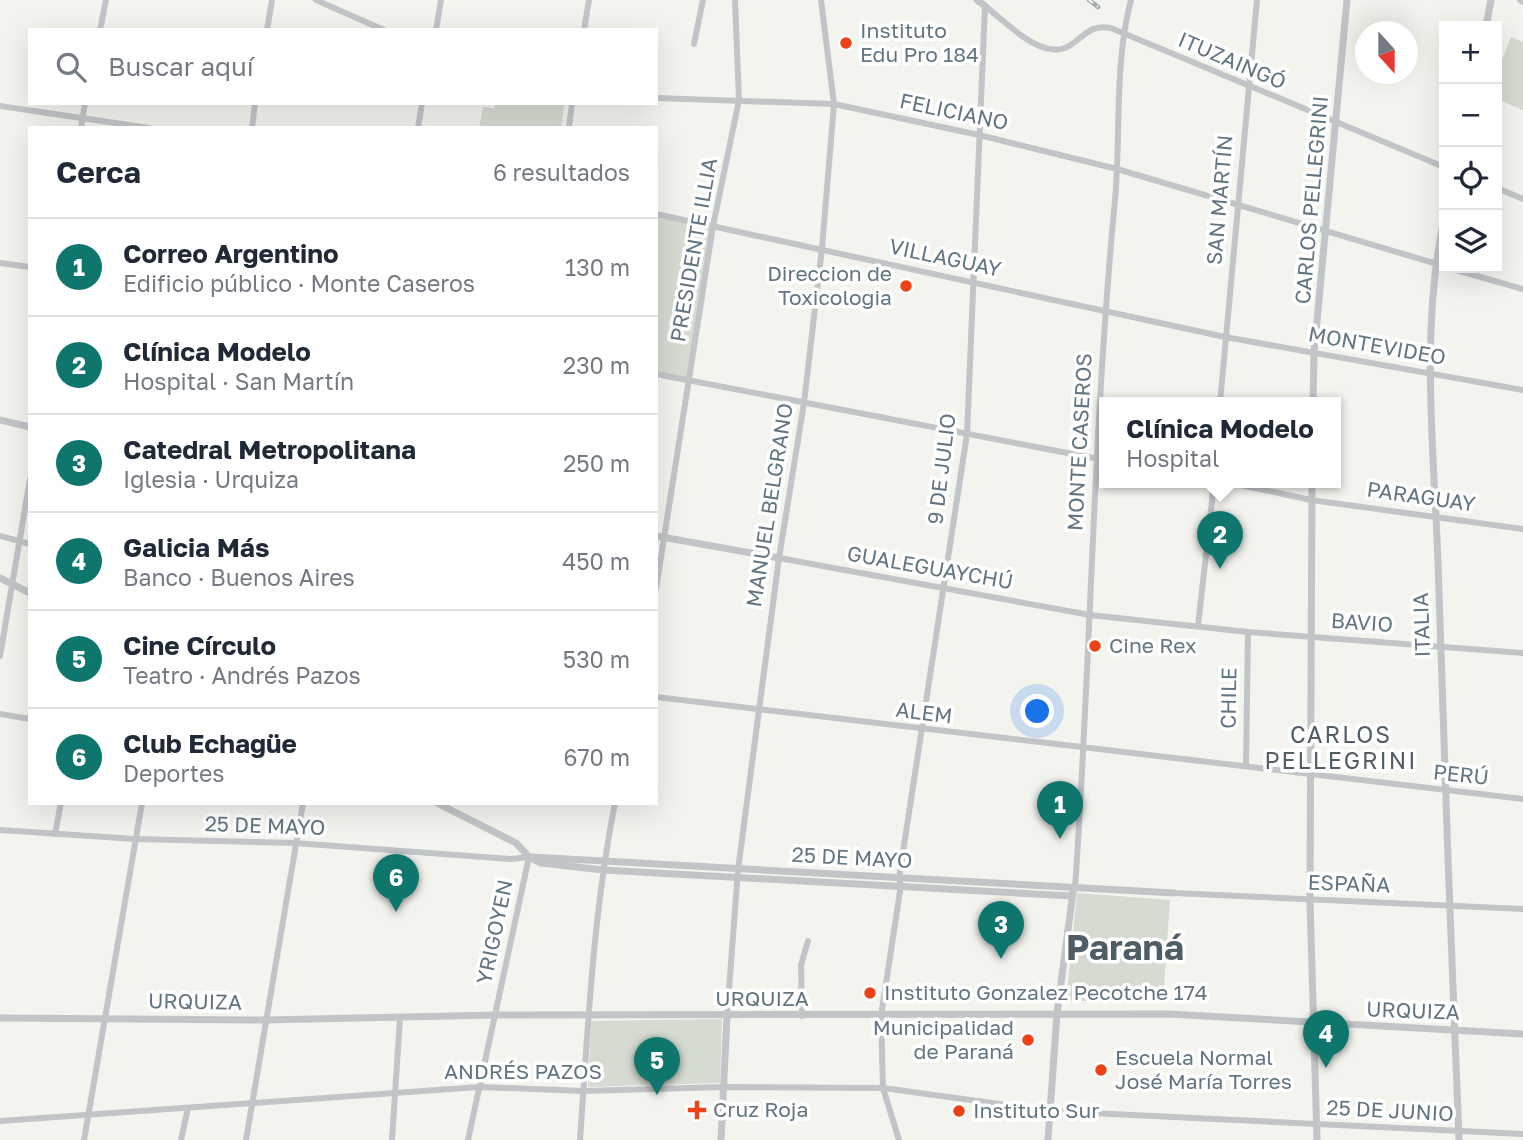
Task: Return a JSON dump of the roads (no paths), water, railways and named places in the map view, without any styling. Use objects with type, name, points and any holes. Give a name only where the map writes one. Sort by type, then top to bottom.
[{"type":"street","points":[[100,28],[106,0]]},
{"type":"street","points":[[267,28],[272,0]]},
{"type":"street","points":[[316,0],[379,28]]},
{"type":"street","points":[[436,28],[441,0]]},
{"type":"street","points":[[584,28],[589,0]]},
{"type":"street","points":[[694,44],[703,0]]},
{"type":"street","name":"PRESIDENTE ILLIA","points":[[658,568],[713,226],[739,100],[734,0]]},
{"type":"street","name":"MANUEL BELGRANO","points":[[727,1016],[738,873],[779,558],[804,402],[822,248],[834,104],[821,0]]},
{"type":"street","points":[[977,0],[985,6]]},
{"type":"street","name":"MONTE CASEROS","points":[[1073,892],[1085,749],[1095,458],[1104,310],[1117,169],[1123,33],[1131,0]]},
{"type":"street","name":"SAN MARTÍN","points":[[1220,397],[1236,205],[1257,0]]},
{"type":"street","name":"CARLOS PELLEGRINI","points":[[1313,397],[1314,353],[1347,0]]},
{"type":"street","points":[[1487,21],[1491,0]]},
{"type":"street","name":"ITUZAINGÓ","points":[[985,6],[1034,43],[1049,50],[1068,47],[1090,29],[1102,26],[1439,165]]},
{"type":"street","name":"9 DE JULIO","points":[[899,1140],[883,1088],[881,1016],[942,588],[967,433],[971,282],[985,6]]},
{"type":"street","name":"FELICIANO","points":[[658,98],[834,104],[979,135],[1117,169],[1439,265]]},
{"type":"street","points":[[80,126],[85,105]]},
{"type":"street","points":[[252,126],[256,105]]},
{"type":"street","points":[[418,126],[422,105]]},
{"type":"street","points":[[569,126],[572,105]]},
{"type":"street","points":[[0,106],[138,126]]},
{"type":"street","points":[[1502,190],[1523,199]]},
{"type":"street","name":"VILLAGUAY","points":[[658,214],[1225,337]]},
{"type":"street","name":"ITALIA","points":[[1439,247],[1432,373],[1448,906],[1459,1136]]},
{"type":"street","points":[[0,263],[28,267]]},
{"type":"street","name":"FELICIANO","points":[[1468,273],[1523,289]]},
{"type":"street","name":"MONTEVIDEO","points":[[1225,337],[1523,390]]},
{"type":"street","points":[[658,373],[1099,459]]},
{"type":"street","points":[[0,420],[28,427]]},
{"type":"street","points":[[1198,626],[1213,488]]},
{"type":"street","name":"PARAGUAY","points":[[1255,488],[1311,500],[1523,529]]},
{"type":"street","points":[[1312,488],[1310,900],[1317,1140]]},
{"type":"street","points":[[0,656],[28,492]]},
{"type":"street","points":[[0,536],[28,544]]},
{"type":"street","name":"GUALEGUAYCHÚ","points":[[661,536],[1090,615],[1198,626]]},
{"type":"street","points":[[0,578],[28,592]]},
{"type":"street","name":"BAVIO","points":[[1198,626],[1523,653]]},
{"type":"street","name":"CHILE","points":[[1246,766],[1248,632]]},
{"type":"street","name":"ALEM","points":[[658,697],[1085,749],[1188,758]]},
{"type":"street","points":[[0,714],[28,719]]},
{"type":"street","name":"PERÚ","points":[[1188,758],[1446,792],[1523,799]]},
{"type":"street","points":[[55,834],[61,805]]},
{"type":"street","points":[[84,1140],[142,805]]},
{"type":"street","points":[[246,1140],[303,805]]},
{"type":"street","points":[[580,1140],[588,1016],[603,866],[615,805]]},
{"type":"street","points":[[447,806],[516,844],[529,857]]},
{"type":"street","name":"25 DE MAYO","points":[[0,830],[135,839],[295,843],[511,859],[529,857],[603,866],[1073,892],[1174,893]]},
{"type":"street","name":"YRIGOYEN","points":[[468,1140],[529,857]]},
{"type":"street","points":[[1048,1140],[1057,1013],[1073,892]]},
{"type":"street","name":"ESPAÑA","points":[[1174,893],[1523,909]]},
{"type":"street","points":[[802,1016],[801,965],[808,940]]},
{"type":"street","name":"URQUIZA","points":[[0,1018],[265,1020],[496,1015],[1169,1014],[1523,1034]]},
{"type":"street","points":[[721,1140],[727,1016]]},
{"type":"street","points":[[393,1140],[400,1018]]},
{"type":"street","name":"ANDRÉS PAZOS","points":[[0,1121],[480,1087],[584,1091],[723,1087],[883,1088],[1050,1111],[1171,1116]]},
{"type":"street","points":[[181,1140],[188,1108]]},
{"type":"street","name":"25 DE JUNIO","points":[[1171,1116],[1459,1136],[1523,1134]]},
{"type":"railway","points":[[1089,0],[1098,7]]},
{"type":"place","name":"Instituto Edu Pro 184","points":[[846,43]]},
{"type":"place","name":"Direccion de Toxicologia","points":[[906,286]]},
{"type":"place","name":"Clínica Modelo","points":[[1220,569]]},
{"type":"place","name":"Cine Rex","points":[[1095,646]]},
{"type":"place","name":"Correo Argentino","points":[[1060,839]]},
{"type":"place","name":"Club Echagüe","points":[[396,912]]},
{"type":"place","name":"Catedral Metropolitana","points":[[1001,959]]},
{"type":"place","name":"Instituto Gonzalez Pecotche 174","points":[[870,993]]},
{"type":"place","name":"Municipalidad de Paraná","points":[[1028,1040]]},
{"type":"place","name":"Galicia Más","points":[[1326,1068]]},
{"type":"place","name":"Escuela Normal José María Torres","points":[[1101,1070]]},
{"type":"place","name":"Cine Círculo","points":[[657,1095]]},
{"type":"place","name":"Cruz Roja","points":[[697,1110]]},
{"type":"place","name":"Instituto Sur","points":[[959,1111]]},
{"type":"district","name":"CARLOS PELLEGRINI","points":[[1341,748]]},
{"type":"district","name":"Paraná","points":[[1125,948]]}]
